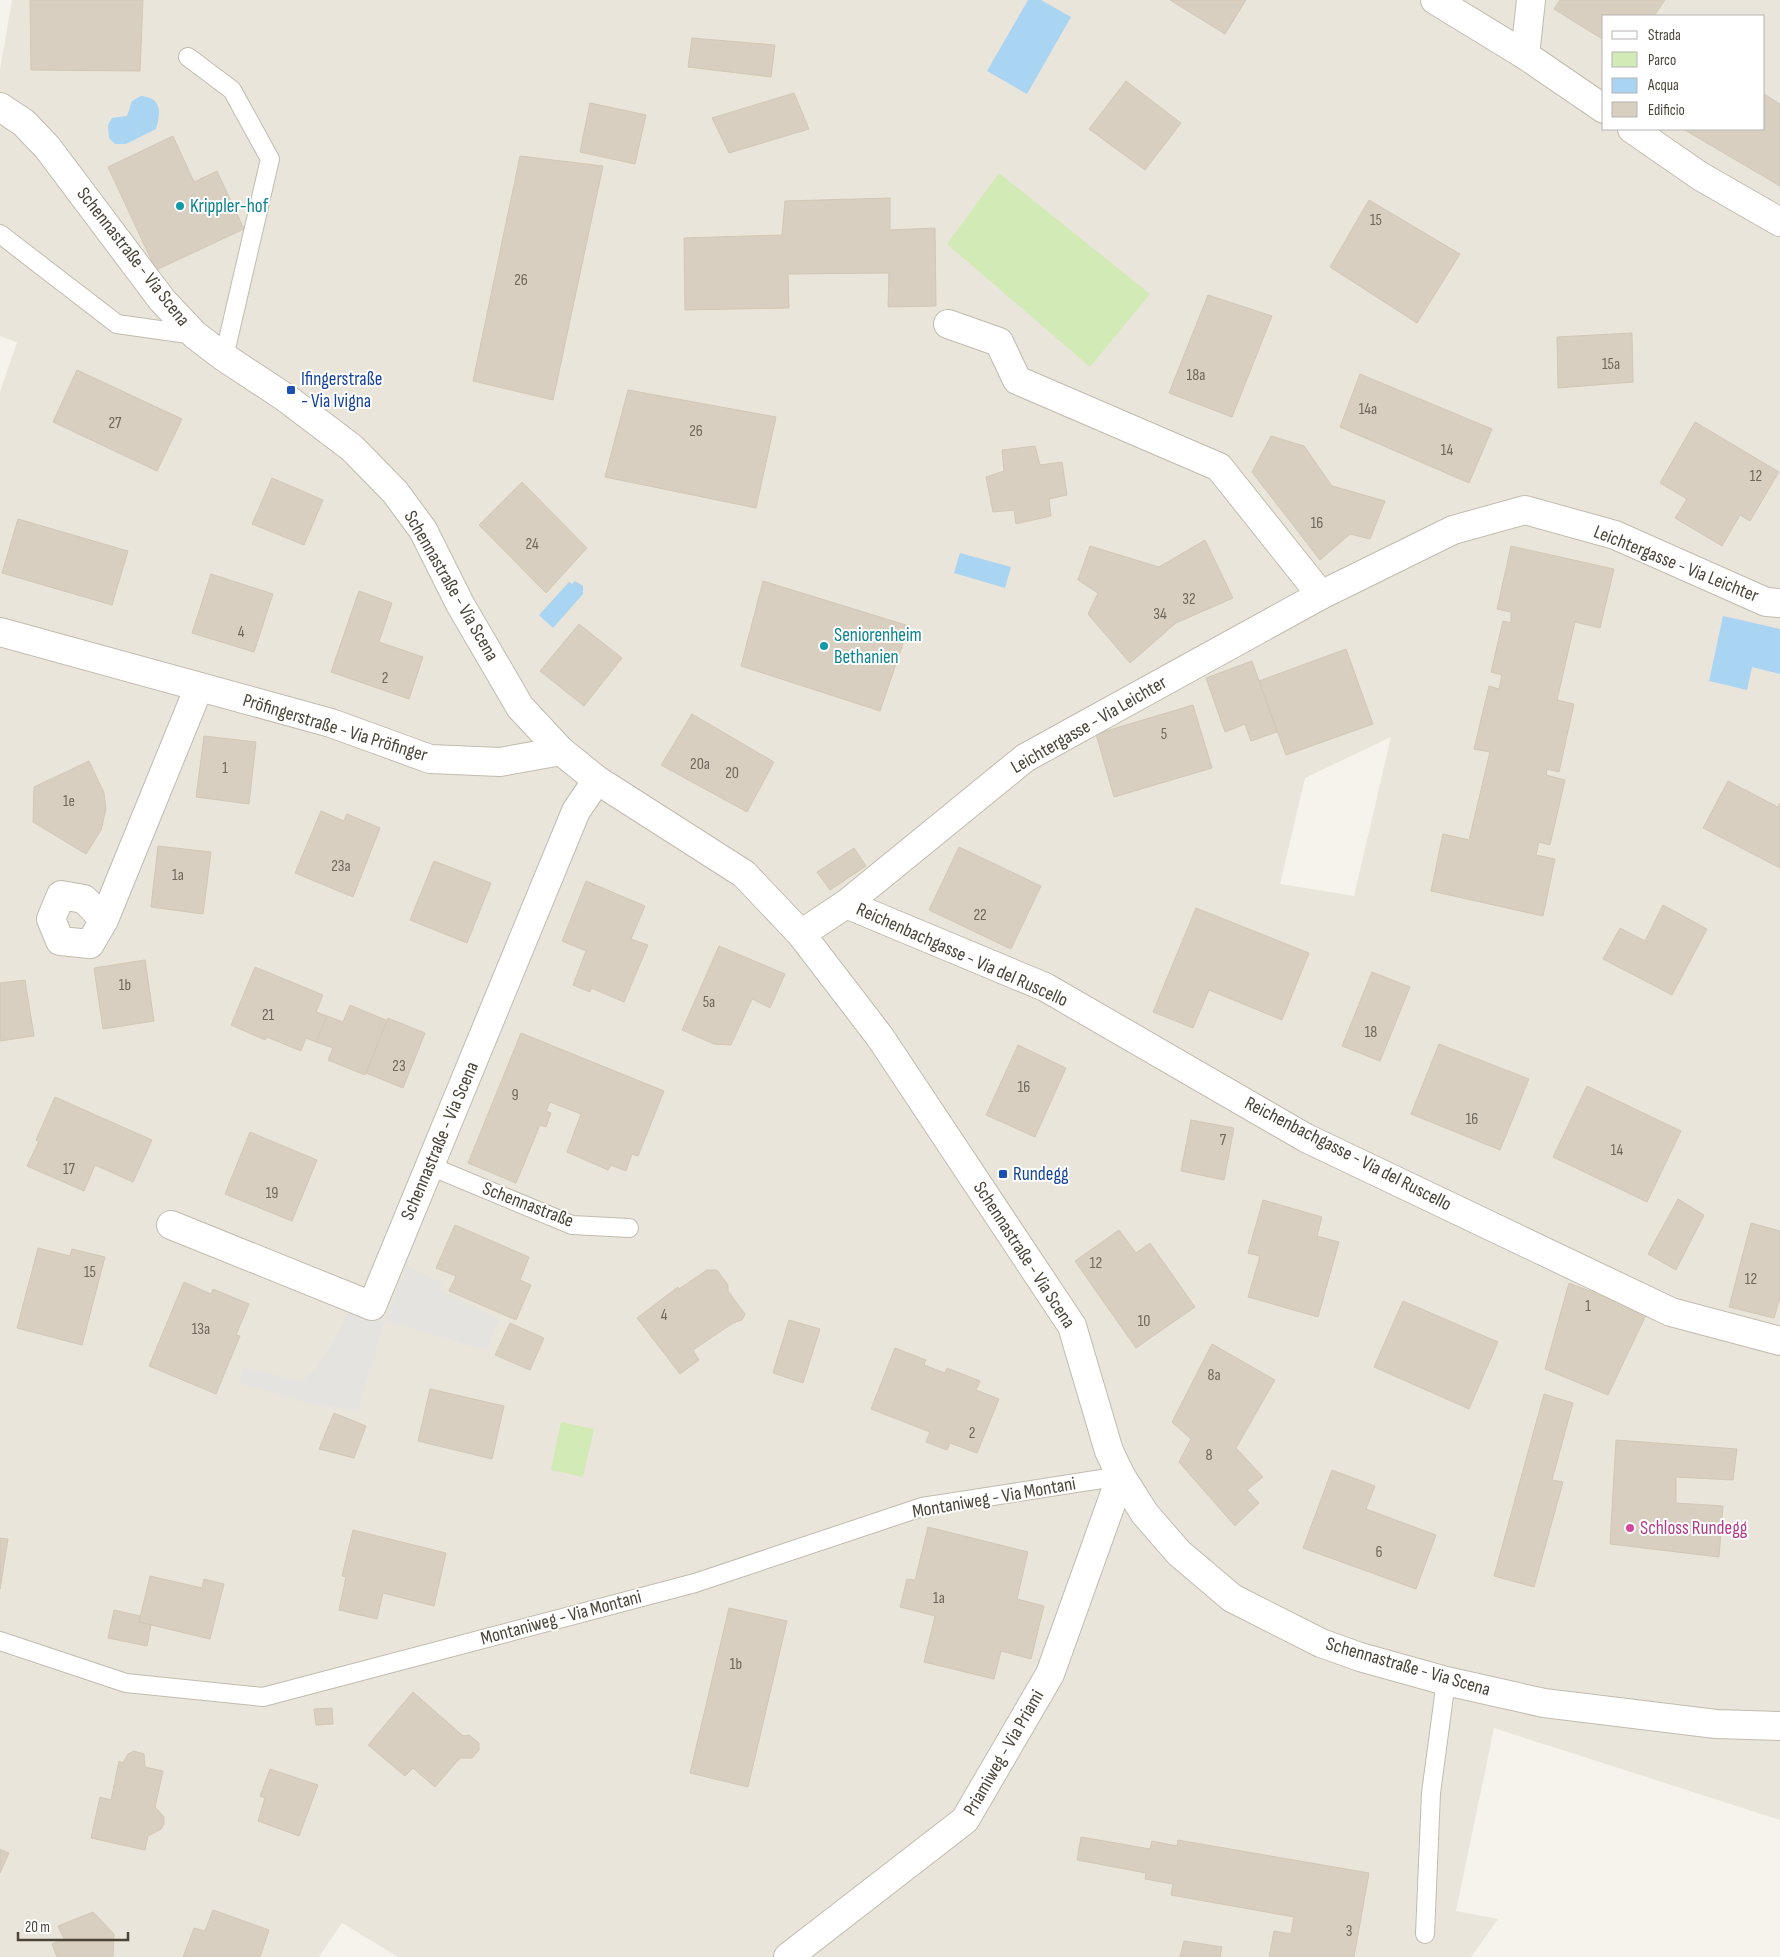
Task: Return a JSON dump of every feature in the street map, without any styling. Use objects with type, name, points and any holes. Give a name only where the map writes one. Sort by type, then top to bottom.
[{"type":"street","points":[[1435,0],[1525,55],[1602,109]]},
{"type":"street","points":[[1525,55],[1531,0]]},
{"type":"street","name":"Schennastraße - Via Scena","points":[[0,107],[24,122],[47,146],[162,300],[195,335],[224,357],[286,398],[352,448],[395,492],[423,530],[460,604],[520,707],[561,751],[598,780],[744,874],[802,934],[880,1037],[1072,1326],[1109,1451],[1146,1514],[1179,1553],[1232,1598],[1321,1643],[1360,1658],[1446,1681],[1544,1703],[1716,1724],[1780,1726]]},
{"type":"street","points":[[1633,130],[1700,176],[1780,222]]},
{"type":"street","points":[[948,324],[999,342],[1017,380],[1220,466],[1321,595]]},
{"type":"street","name":"Leichtergasse - Via Leichter","points":[[802,934],[846,904],[1025,758],[1321,595],[1453,530],[1524,510],[1615,535],[1766,602],[1780,603]]},
{"type":"street","name":"Pröfingerstraße - Via Pröfinger","points":[[0,632],[331,723],[430,759],[500,762],[561,751]]},
{"type":"street","points":[[104,920],[199,687]]},
{"type":"street","name":"Schennastraße - Via Scena","points":[[170,1225],[372,1306],[576,811],[598,780]]},
{"type":"street","name":"Reichenbachgasse - Via del Ruscello","points":[[846,904],[1045,987],[1306,1138],[1670,1312],[1780,1341]]},
{"type":"street","name":"Priamiweg - Via Priami","points":[[788,1957],[965,1820],[1050,1674],[1122,1476]]},
{"type":"lane","points":[[188,57],[232,90],[270,159],[224,357]]},
{"type":"lane","points":[[0,234],[117,324],[195,335]]},
{"type":"lane","name":"Schennastraße","points":[[430,1166],[572,1225],[629,1228]]},
{"type":"lane","name":"Montaniweg - Via Montani","points":[[0,1641],[126,1683],[263,1697],[695,1583],[922,1507],[1122,1476]]},
{"type":"lane","points":[[1425,1934],[1431,1793],[1446,1681]]},
{"type":"shaded area","points":[[12,0],[1780,0],[1780,1820],[1494,1728],[1456,1911],[1498,1919],[1471,1957],[398,1957],[342,1923],[319,1957],[0,1957],[0,392],[17,342],[0,336],[0,70]],"holes":[[[1391,737],[1354,896],[1280,884],[1305,778]]]},
{"type":"shaded area","points":[[406,1265],[442,1283],[439,1290],[499,1319],[487,1350],[385,1321]]},
{"type":"shaded area","points":[[350,1311],[385,1321],[358,1410],[314,1405],[239,1383],[243,1367],[301,1381],[316,1370]]},
{"type":"green space","points":[[999,173],[1150,294],[1090,367],[947,244]]},
{"type":"green space","points":[[561,1422],[594,1429],[583,1477],[551,1470]]},
{"type":"water","points":[[1028,0],[1041,0],[1071,17],[1027,94],[987,71]]},
{"type":"water","points":[[141,96],[153,100],[158,107],[159,117],[156,129],[126,144],[115,144],[109,138],[108,125],[112,118],[127,116],[132,101]]},
{"type":"water","points":[[960,553],[1011,567],[1005,588],[954,573]]},
{"type":"water","points":[[575,581],[583,586],[583,594],[553,628],[539,615],[569,582],[572,584]]},
{"type":"water","points":[[1723,616],[1780,629],[1780,674],[1752,667],[1747,690],[1709,681]]},
{"type":"building","points":[[30,0],[143,0],[140,71],[31,70]]},
{"type":"building","points":[[1170,0],[1246,0],[1225,34]]},
{"type":"building","points":[[1560,0],[1665,0],[1655,15],[1602,15],[1602,39],[1554,9]]},
{"type":"building","points":[[692,38],[775,45],[771,77],[688,67]]},
{"type":"building","points":[[1126,81],[1181,123],[1145,170],[1089,129]]},
{"type":"building","points":[[794,93],[809,129],[729,153],[712,118]]},
{"type":"building","points":[[1765,95],[1780,104],[1780,186],[1685,130],[1765,130]]},
{"type":"building","points":[[590,103],[646,115],[635,164],[580,152]]},
{"type":"building","name":"Krippler-hof","points":[[173,136],[194,182],[217,171],[244,229],[156,270],[108,167]]},
{"type":"building","points":[[520,156],[603,166],[553,400],[473,381]]},
{"type":"building","points":[[890,198],[890,230],[935,228],[936,306],[888,307],[889,273],[788,274],[789,308],[685,310],[684,238],[782,235],[785,201]]},
{"type":"building","points":[[1369,200],[1460,254],[1417,323],[1330,267]]},
{"type":"building","points":[[1208,295],[1272,316],[1232,417],[1169,393]]},
{"type":"building","points":[[1632,333],[1633,382],[1558,388],[1557,337]]},
{"type":"building","points":[[77,370],[182,419],[157,471],[53,422]]},
{"type":"building","points":[[1360,374],[1492,429],[1469,483],[1340,427]]},
{"type":"building","points":[[628,390],[776,417],[756,508],[605,477]]},
{"type":"building","points":[[1695,422],[1779,472],[1750,521],[1740,515],[1722,546],[1675,518],[1687,499],[1660,483]]},
{"type":"building","points":[[1271,436],[1304,446],[1332,486],[1385,501],[1370,539],[1350,534],[1320,560],[1252,472]]},
{"type":"building","points":[[1035,446],[1040,465],[1062,462],[1067,495],[1049,499],[1051,516],[1016,524],[1014,510],[993,512],[986,477],[1004,471],[1002,450]]},
{"type":"building","points":[[272,478],[323,500],[304,545],[252,524]]},
{"type":"building","points":[[522,482],[587,548],[546,593],[479,525]]},
{"type":"building","points":[[18,519],[128,551],[112,605],[2,573]]},
{"type":"building","points":[[1205,540],[1233,598],[1176,623],[1130,663],[1088,614],[1098,593],[1078,580],[1090,546],[1159,567]]},
{"type":"building","points":[[1511,546],[1614,569],[1600,628],[1575,622],[1557,700],[1574,704],[1559,772],[1547,769],[1546,775],[1565,780],[1550,845],[1539,842],[1536,855],[1555,859],[1543,916],[1431,891],[1443,834],[1469,840],[1490,752],[1474,749],[1489,686],[1499,689],[1502,675],[1491,672],[1503,621],[1511,623],[1511,612],[1497,609]]},
{"type":"building","points":[[211,574],[273,594],[254,652],[192,633]]},
{"type":"building","name":"Seniorenheim Bethanien","points":[[763,581],[909,626],[880,711],[741,666]]},
{"type":"building","points":[[359,591],[392,603],[379,642],[423,657],[409,699],[331,672]]},
{"type":"building","points":[[579,624],[622,658],[584,706],[540,671]]},
{"type":"building","points":[[1346,649],[1373,724],[1286,755],[1259,681]]},
{"type":"building","points":[[1252,661],[1277,732],[1251,741],[1245,724],[1225,732],[1206,678]]},
{"type":"building","points":[[1193,705],[1212,768],[1114,797],[1096,734]]},
{"type":"building","points":[[692,714],[774,762],[747,812],[661,765]]},
{"type":"building","points":[[204,736],[256,742],[249,804],[196,797]]},
{"type":"building","points":[[89,761],[104,793],[106,809],[101,830],[86,854],[33,822],[34,787]]},
{"type":"building","points":[[1728,781],[1778,807],[1780,803],[1780,868],[1703,828]]},
{"type":"building","points":[[321,811],[344,821],[347,814],[380,828],[353,897],[295,873]]},
{"type":"building","points":[[158,846],[211,852],[203,914],[151,907]]},
{"type":"building","points":[[959,847],[1041,886],[1011,949],[929,910]]},
{"type":"building","points":[[854,848],[866,866],[830,890],[817,872]]},
{"type":"building","points":[[434,861],[491,883],[467,943],[410,920]]},
{"type":"building","points":[[586,881],[645,906],[631,939],[648,945],[624,1002],[591,988],[590,992],[573,985],[586,951],[562,941]]},
{"type":"building","points":[[1663,905],[1707,929],[1672,995],[1603,959],[1620,928],[1645,941]]},
{"type":"building","points":[[1196,908],[1309,953],[1282,1020],[1209,990],[1193,1028],[1153,1012]]},
{"type":"building","points":[[719,946],[785,974],[770,1008],[752,999],[731,1045],[714,1044],[682,1030]]},
{"type":"building","points":[[145,960],[154,1021],[103,1029],[94,968]]},
{"type":"building","points":[[255,967],[323,995],[316,1012],[327,1016],[316,1042],[306,1038],[301,1051],[267,1037],[265,1040],[231,1025]]},
{"type":"building","points":[[1372,972],[1410,987],[1380,1061],[1342,1046]]},
{"type":"building","points":[[25,980],[34,1036],[0,1041],[0,983]]},
{"type":"building","points":[[350,1005],[388,1021],[365,1075],[328,1060],[333,1048],[316,1042],[327,1016],[343,1022]]},
{"type":"building","points":[[388,1018],[425,1033],[403,1088],[366,1073]]},
{"type":"building","points":[[521,1033],[664,1091],[638,1156],[632,1154],[626,1171],[611,1165],[608,1170],[567,1152],[581,1114],[550,1102],[546,1111],[551,1113],[546,1127],[540,1125],[516,1183],[468,1163]]},
{"type":"building","points":[[1439,1044],[1529,1079],[1500,1150],[1411,1114]]},
{"type":"building","points":[[1018,1045],[1066,1068],[1035,1137],[986,1115]]},
{"type":"building","points":[[1587,1086],[1681,1131],[1647,1202],[1553,1157]]},
{"type":"building","points":[[55,1097],[152,1140],[133,1182],[95,1165],[84,1191],[27,1166],[39,1141],[36,1140]]},
{"type":"building","points":[[1191,1120],[1234,1128],[1224,1180],[1181,1171]]},
{"type":"building","points":[[250,1132],[317,1160],[292,1221],[225,1194]]},
{"type":"building","points":[[1678,1199],[1704,1215],[1676,1270],[1648,1254]]},
{"type":"building","points":[[1263,1200],[1322,1217],[1317,1236],[1339,1242],[1318,1317],[1248,1297],[1260,1256],[1248,1253]]},
{"type":"building","points":[[1751,1223],[1780,1231],[1780,1298],[1774,1318],[1729,1307]]},
{"type":"building","points":[[455,1225],[529,1257],[520,1280],[531,1285],[516,1320],[449,1291],[456,1276],[436,1268]]},
{"type":"building","points":[[1119,1230],[1136,1253],[1150,1243],[1195,1307],[1136,1348],[1075,1261]]},
{"type":"building","points":[[38,1248],[70,1256],[72,1249],[105,1257],[82,1345],[17,1328]]},
{"type":"building","points":[[707,1270],[717,1270],[728,1285],[728,1291],[745,1314],[742,1320],[733,1323],[693,1350],[699,1360],[680,1374],[637,1318],[678,1287],[679,1289]]},
{"type":"building","points":[[184,1282],[211,1294],[213,1289],[249,1304],[236,1335],[240,1336],[216,1394],[149,1366]]},
{"type":"building","points":[[1569,1283],[1647,1313],[1608,1395],[1545,1369]]},
{"type":"building","points":[[1403,1301],[1498,1342],[1469,1409],[1374,1367]]},
{"type":"building","points":[[789,1320],[820,1329],[803,1383],[773,1373]]},
{"type":"building","points":[[510,1323],[544,1338],[530,1370],[495,1355]]},
{"type":"building","points":[[1212,1344],[1275,1380],[1236,1448],[1263,1477],[1247,1490],[1259,1503],[1235,1526],[1179,1462],[1191,1439],[1172,1422]]},
{"type":"building","points":[[895,1348],[926,1360],[924,1365],[945,1373],[947,1368],[980,1381],[976,1390],[999,1399],[977,1453],[950,1443],[947,1450],[926,1442],[930,1432],[871,1409]]},
{"type":"building","points":[[430,1389],[504,1406],[492,1459],[418,1441]]},
{"type":"building","points":[[1544,1394],[1573,1403],[1552,1480],[1563,1482],[1534,1587],[1494,1576]]},
{"type":"building","points":[[334,1413],[366,1426],[354,1458],[319,1449]]},
{"type":"building","points":[[1616,1440],[1737,1449],[1733,1480],[1676,1477],[1676,1503],[1723,1506],[1719,1557],[1610,1544]]},
{"type":"building","points":[[1332,1470],[1375,1486],[1366,1509],[1436,1535],[1416,1589],[1303,1548]]},
{"type":"building","points":[[928,1527],[1028,1552],[1017,1599],[1044,1606],[1031,1659],[1001,1651],[994,1679],[924,1662],[935,1616],[900,1607],[907,1579],[915,1580]]},
{"type":"building","points":[[353,1530],[446,1553],[434,1606],[383,1593],[377,1619],[339,1610],[346,1577],[342,1576]]},
{"type":"building","points":[[0,1538],[8,1539],[0,1589]]},
{"type":"building","points":[[150,1576],[202,1588],[204,1579],[224,1584],[210,1639],[139,1622]]},
{"type":"building","points":[[729,1608],[787,1621],[748,1787],[690,1773]]},
{"type":"building","points":[[114,1610],[140,1616],[139,1622],[151,1625],[147,1646],[108,1638]]},
{"type":"building","points":[[413,1692],[463,1736],[469,1735],[479,1743],[479,1750],[472,1758],[460,1758],[435,1787],[413,1768],[405,1776],[368,1745]]},
{"type":"building","points":[[332,1708],[333,1724],[316,1725],[314,1709]]},
{"type":"building","points":[[134,1751],[144,1754],[145,1767],[163,1771],[155,1807],[164,1817],[164,1824],[161,1829],[148,1836],[145,1850],[91,1838],[100,1797],[111,1800],[119,1761],[123,1763],[128,1754]]},
{"type":"building","points":[[270,1769],[318,1785],[299,1836],[258,1821],[265,1798],[260,1796]]},
{"type":"building","points":[[1081,1837],[1150,1849],[1152,1841],[1177,1846],[1178,1840],[1369,1873],[1354,1957],[1269,1957],[1274,1931],[1291,1934],[1294,1917],[1171,1895],[1173,1884],[1145,1879],[1146,1873],[1077,1860]]},
{"type":"building","points":[[0,1849],[9,1853],[0,1873]]},
{"type":"building","points":[[213,1910],[269,1930],[260,1957],[183,1957],[194,1928],[205,1931]]},
{"type":"building","points":[[93,1912],[114,1934],[113,1957],[57,1957],[52,1944],[64,1939],[58,1926]]},
{"type":"building","points":[[1184,1941],[1222,1947],[1220,1957],[1180,1957]]},
{"type":"place","name":"Krippler-hof","points":[[180,206]]},
{"type":"place","name":"Ifingerstraße - Via Ivigna","points":[[291,390]]},
{"type":"place","name":"Seniorenheim Bethanien","points":[[824,646]]},
{"type":"place","name":"Rundegg","points":[[1003,1174]]},
{"type":"place","name":"Schloss Rundegg","points":[[1630,1528]]}]
